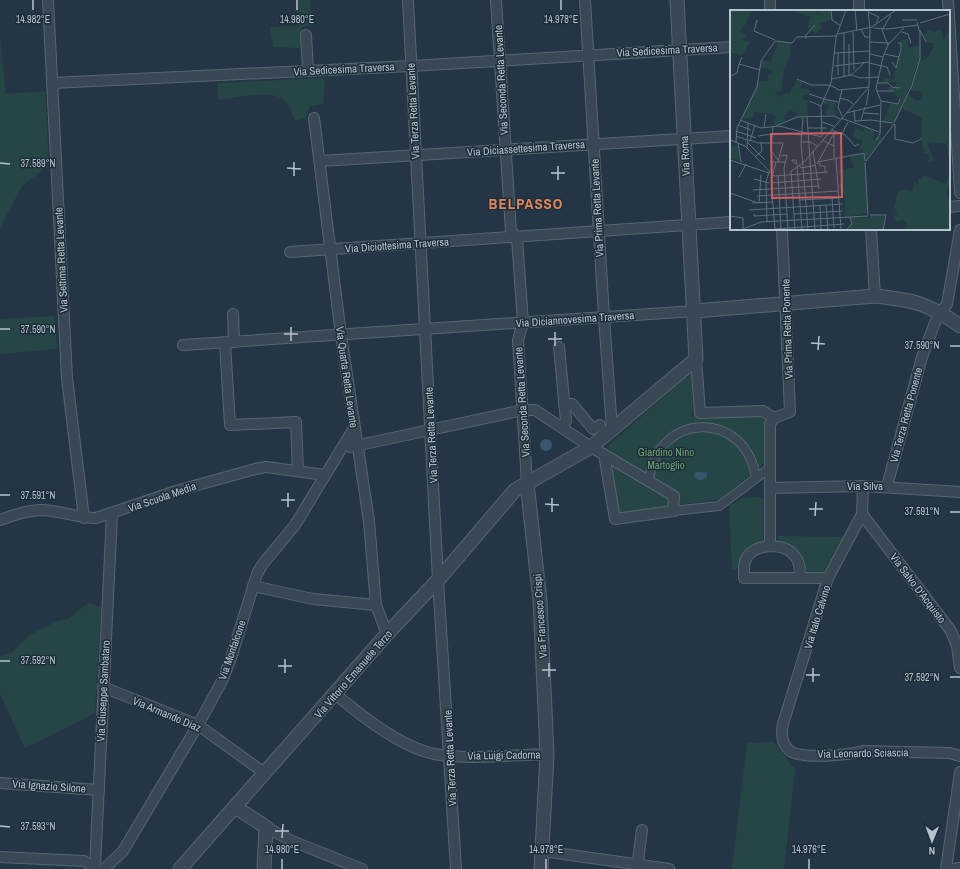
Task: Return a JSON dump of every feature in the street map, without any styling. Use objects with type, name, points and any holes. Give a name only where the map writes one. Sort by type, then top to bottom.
[{"type":"street","name":"Via Settima Retta Levante","points":[[48,0],[67,378],[84,518]]},
{"type":"street","name":"Via Terza Retta Levante","points":[[408,0],[438,580],[456,869]]},
{"type":"street","name":"Via Seconda Retta Levante","points":[[496,0],[511,236],[523,323],[518,340],[527,483]]},
{"type":"street","name":"Via Prima Retta Levante","points":[[585,0],[612,429]]},
{"type":"street","name":"Via Roma","points":[[677,0],[683,139],[696,359]]},
{"type":"street","points":[[948,0],[949,10]]},
{"type":"street","points":[[950,15],[953,37],[955,127],[960,193]]},
{"type":"street","points":[[306,35],[308,71]]},
{"type":"street","name":"Via Sedicesima Traversa","points":[[52,83],[411,66],[730,46]]},
{"type":"street","name":"Via Quarta Retta Levante","points":[[314,118],[341,335],[369,521],[376,605],[387,634]]},
{"type":"street","name":"Via Diciassettesima Traversa","points":[[320,161],[594,143],[730,136]]},
{"type":"street","points":[[950,207],[960,206]]},
{"type":"street","points":[[599,232],[730,222]]},
{"type":"street","name":"Via Prima Retta Ponente","points":[[774,418],[790,412],[787,304],[782,230]]},
{"type":"street","points":[[871,230],[875,296]]},
{"type":"street","name":"Via Terza Retta Ponente","points":[[887,486],[922,357],[936,320],[946,304],[960,230]]},
{"type":"street","name":"Via Diciottesima Traversa","points":[[290,252],[420,244],[511,236],[599,232]]},
{"type":"street","name":"Via Diciannovesima Traversa","points":[[183,345],[694,311],[875,296],[904,299],[928,305],[942,312],[960,326]]},
{"type":"street","points":[[232,314],[229,342],[230,424],[296,422],[298,471]]},
{"type":"street","points":[[559,347],[566,421],[561,427]]},
{"type":"street","points":[[696,359],[700,427]]},
{"type":"street","name":"Via Vittorio Emanuele Terzo","points":[[180,869],[266,774],[387,634],[438,580],[515,490],[591,447],[696,359]]},
{"type":"street","points":[[564,404],[572,404],[592,429],[600,424]]},
{"type":"street","points":[[340,448],[523,410],[535,410],[591,447],[674,496],[673,512]]},
{"type":"street","points":[[700,412],[763,411],[774,418],[770,424],[770,546]]},
{"type":"street","points":[[649,480],[654,458],[668,440],[678,433],[700,427],[724,431],[734,437],[750,456],[756,478]]},
{"type":"street","name":"Via Monfalcone","points":[[99,868],[124,851],[198,725],[224,675],[253,586],[262,565],[295,525],[340,448],[354,428]]},
{"type":"street","points":[[604,454],[615,519],[719,506],[771,467]]},
{"type":"street","name":"Via Scuola Media","points":[[0,520],[38,510],[84,518],[96,518],[112,514],[176,490],[266,467],[325,475]]},
{"type":"street","name":"Via Francesco Crispi","points":[[527,483],[540,601],[547,754],[540,869]]},
{"type":"street","name":"Via Italo Calvino","points":[[789,751],[783,742],[781,734],[783,724],[828,578],[862,514],[863,486]]},
{"type":"street","name":"Via Silva","points":[[770,488],[887,486],[960,492]]},
{"type":"street","name":"Via Giuseppe Sambataro","points":[[99,868],[98,790],[112,514]]},
{"type":"street","name":"Via Salvo D'Acquisto","points":[[862,514],[951,631],[957,646],[960,668]]},
{"type":"street","points":[[800,578],[798,562],[794,554],[779,547],[770,546],[760,548],[746,558],[744,578],[800,578],[828,578]]},
{"type":"street","points":[[253,586],[313,599],[376,605]]},
{"type":"street","name":"Via Armando Diaz","points":[[104,688],[198,725],[266,774]]},
{"type":"street","name":"Via Luigi Cadorna","points":[[336,694],[377,727],[432,753],[450,756],[547,754]]},
{"type":"street","name":"Via Leonardo Sciascia","points":[[789,751],[799,754],[849,755],[862,751],[950,753],[960,756]]},
{"type":"street","points":[[946,869],[960,772]]},
{"type":"street","name":"Via Ignazio Silone","points":[[0,783],[98,790]]},
{"type":"street","points":[[235,807],[266,827],[292,841],[362,869]]},
{"type":"street","points":[[264,869],[266,827]]},
{"type":"street","points":[[637,867],[642,830]]},
{"type":"street","points":[[542,851],[637,867],[669,869]]},
{"type":"street","points":[[0,857],[84,861],[99,868]]},
{"type":"street","points":[[953,869],[960,868]]},
{"type":"green space","points":[[296,0],[310,0],[312,26],[302,27],[300,48],[273,47],[270,27],[299,26]]},
{"type":"green space","points":[[0,39],[6,94],[45,91],[49,165],[22,186],[0,228]]},
{"type":"green space","points":[[325,78],[323,104],[310,106],[306,118],[295,121],[287,103],[277,96],[251,95],[218,100],[217,83]]},
{"type":"green space","points":[[55,316],[57,349],[0,354],[0,319]]},
{"type":"green space","name":"Giardino Nino Martoglio","points":[[691,376],[693,411],[690,417],[758,415],[765,420],[766,462],[720,499],[620,513],[608,446],[685,378]]},
{"type":"green space","points":[[763,497],[763,542],[740,569],[732,569],[729,506],[742,498]]},
{"type":"green space","points":[[777,536],[843,537],[822,574],[806,571],[799,562],[781,546]]},
{"type":"green space","points":[[88,603],[101,607],[95,713],[25,748],[0,694],[0,657],[12,653],[28,636],[57,621],[68,619]]},
{"type":"green space","points":[[774,742],[795,770],[784,869],[732,869],[747,743]]},
{"type":"water","points":[[544,439],[548,439],[552,445],[548,451],[544,451],[540,447],[540,443]]},
{"type":"water","points":[[695,473],[707,473],[707,477],[702,480],[697,479],[694,477]]},
{"type":"district","name":"BELPASSO","points":[[526,204]]}]
